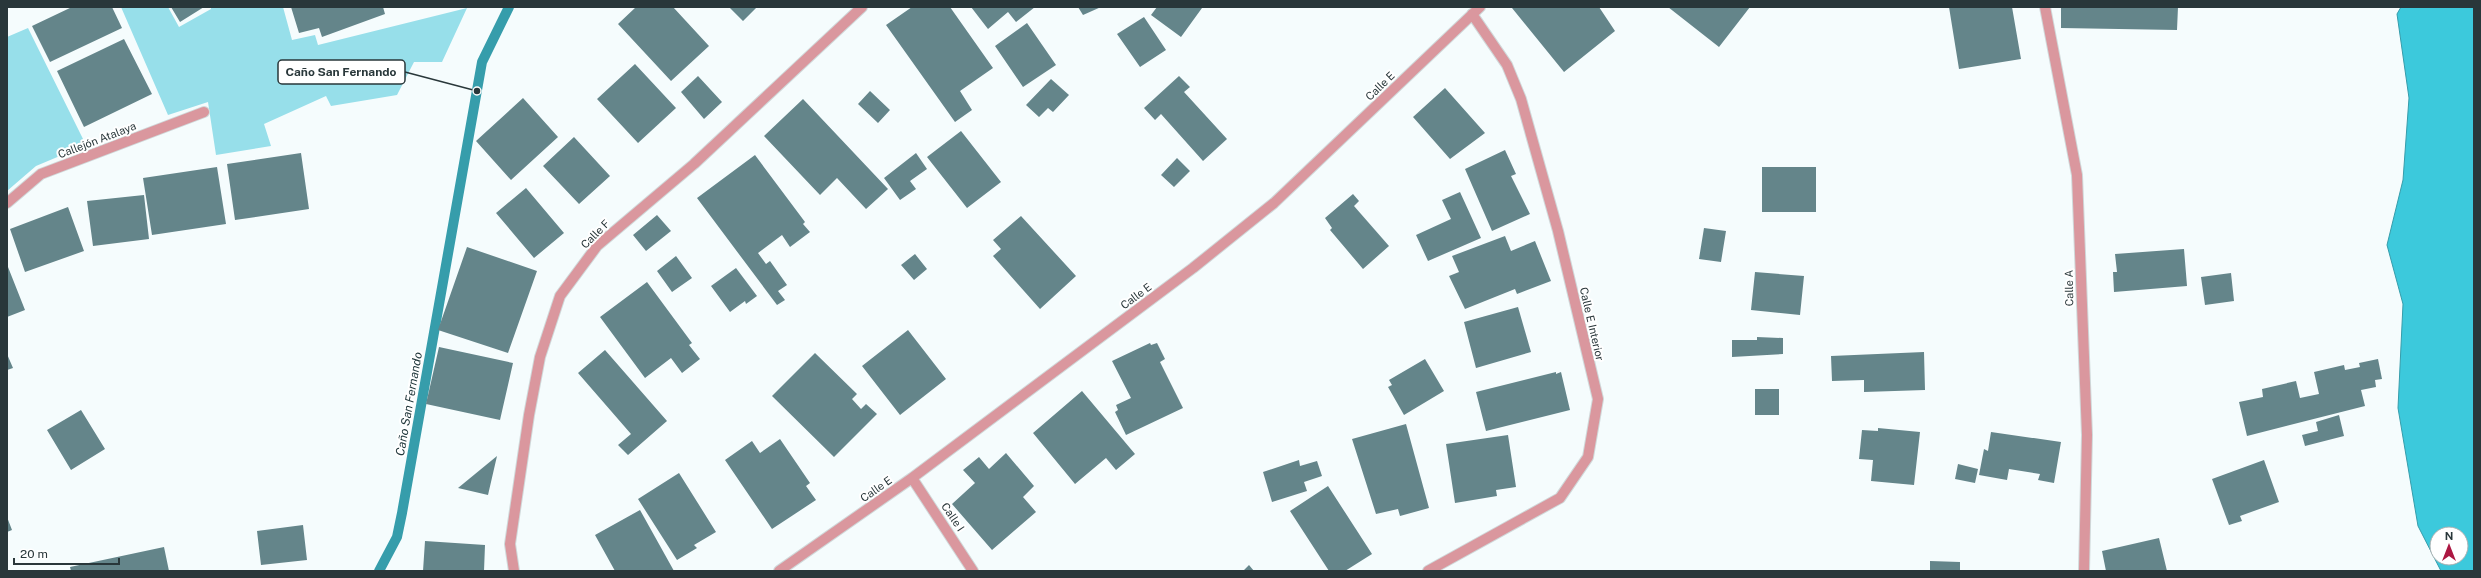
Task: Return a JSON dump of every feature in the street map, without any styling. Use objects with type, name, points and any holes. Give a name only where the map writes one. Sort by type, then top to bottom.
[{"type":"street","name":"Calle F","points":[[514,571],[510,544],[529,414],[540,357],[560,296],[597,246],[694,164],[862,7]]},
{"type":"street","name":"Calle A","points":[[2045,7],[2077,176],[2087,435],[2084,571]]},
{"type":"street","name":"Calle E","points":[[779,571],[912,478],[1193,268],[1274,203],[1476,11]]},
{"type":"street","name":"Calle E Interior","points":[[1428,571],[1560,498],[1588,458],[1598,400],[1558,231],[1521,100],[1507,65],[1476,11]]},
{"type":"street","name":"Callejón Atalaya","points":[[7,203],[41,174],[204,112]]},
{"type":"street","name":"Calle I","points":[[912,478],[972,571]]},
{"type":"shaded area","points":[[121,7],[168,7],[179,27],[211,9],[211,7],[283,7],[292,40],[315,35],[318,45],[467,8],[442,62],[414,62],[397,95],[331,106],[326,96],[264,124],[271,146],[216,155],[208,102],[168,115]]},
{"type":"shaded area","points":[[2401,7],[2474,7],[2474,571],[2441,571],[2438,566],[2469,566],[2469,526],[2429,526],[2429,548],[2418,526],[2398,408],[2403,304],[2387,245],[2403,180],[2409,98],[2397,14]]},
{"type":"shaded area","points":[[28,28],[86,145],[36,166],[7,191],[7,37]]},
{"type":"building","points":[[72,7],[112,7],[122,28],[50,62],[32,26]]},
{"type":"building","points":[[171,7],[204,7],[180,22]]},
{"type":"building","points":[[291,7],[383,7],[385,14],[322,37],[319,28],[299,33]]},
{"type":"building","points":[[636,7],[673,7],[709,46],[671,81],[618,24]]},
{"type":"building","points":[[729,7],[757,7],[743,21]]},
{"type":"building","points":[[912,7],[950,7],[993,68],[960,91],[972,110],[955,122],[886,25]]},
{"type":"building","points":[[971,7],[1035,7],[1016,22],[1008,12],[988,29]]},
{"type":"building","points":[[1078,7],[1101,7],[1083,15]]},
{"type":"building","points":[[1157,7],[1202,8],[1181,37],[1151,15]]},
{"type":"building","points":[[1599,7],[1615,31],[1564,72],[1512,8]]},
{"type":"building","points":[[1668,7],[1750,7],[1719,47]]},
{"type":"building","points":[[1949,7],[2012,7],[2021,59],[1959,69]]},
{"type":"building","points":[[2061,7],[2178,7],[2177,30],[2061,28]]},
{"type":"building","points":[[1144,17],[1166,50],[1140,67],[1117,34]]},
{"type":"building","points":[[1027,23],[1056,65],[1023,87],[995,46]]},
{"type":"building","points":[[124,39],[152,94],[84,127],[57,71]]},
{"type":"building","points":[[635,64],[676,108],[638,143],[597,99]]},
{"type":"building","points":[[698,76],[722,102],[704,119],[681,92]]},
{"type":"building","points":[[1179,76],[1190,87],[1184,92],[1227,139],[1203,161],[1161,114],[1155,120],[1144,108]]},
{"type":"building","points":[[1051,79],[1069,95],[1053,112],[1048,108],[1039,117],[1026,105]]},
{"type":"building","points":[[1445,88],[1485,133],[1450,159],[1413,117]]},
{"type":"building","points":[[870,91],[890,110],[878,123],[858,104]]},
{"type":"building","points":[[523,98],[558,137],[511,180],[476,141]]},
{"type":"building","points":[[803,99],[888,189],[866,209],[837,178],[820,195],[764,136]]},
{"type":"building","points":[[961,131],[1001,182],[967,208],[927,157]]},
{"type":"building","points":[[574,137],[610,176],[579,204],[543,166]]},
{"type":"building","points":[[1505,150],[1516,174],[1511,176],[1530,214],[1492,231],[1465,169]]},
{"type":"building","points":[[301,153],[309,209],[235,220],[227,164]]},
{"type":"building","points":[[916,153],[927,169],[910,181],[916,189],[900,200],[884,178]]},
{"type":"building","points":[[755,155],[805,222],[803,224],[810,232],[790,247],[782,235],[758,253],[766,264],[770,261],[787,285],[778,291],[785,300],[777,305],[697,198]]},
{"type":"building","points":[[1177,158],[1190,171],[1174,187],[1161,175]]},
{"type":"building","points":[[217,167],[226,224],[152,235],[143,178]]},
{"type":"building","points":[[1762,167],[1816,167],[1816,212],[1762,212]]},
{"type":"building","points":[[526,188],[564,233],[534,258],[496,213]]},
{"type":"building","points":[[1460,192],[1481,238],[1428,261],[1416,235],[1451,219],[1442,200]]},
{"type":"building","points":[[1353,194],[1359,201],[1354,206],[1389,246],[1363,269],[1330,230],[1332,228],[1325,218]]},
{"type":"building","points":[[144,195],[149,239],[93,246],[87,201]]},
{"type":"building","points":[[68,207],[84,251],[25,272],[10,229]]},
{"type":"building","points":[[657,215],[671,231],[646,251],[633,235]]},
{"type":"building","points":[[1021,216],[1076,276],[1040,309],[993,256],[1001,249],[993,240]]},
{"type":"building","points":[[1704,228],[1726,231],[1721,262],[1699,259]]},
{"type":"building","points":[[1505,236],[1511,251],[1535,241],[1551,281],[1517,294],[1515,289],[1465,309],[1449,276],[1459,272],[1452,256]]},
{"type":"building","points":[[467,247],[537,271],[508,353],[438,330]]},
{"type":"building","points":[[2184,249],[2187,286],[2114,292],[2113,272],[2117,272],[2115,254]]},
{"type":"building","points":[[915,254],[927,269],[914,280],[901,265]]},
{"type":"building","points":[[676,256],[692,278],[672,292],[657,271]]},
{"type":"building","points":[[8,267],[25,310],[7,317],[7,268]]},
{"type":"building","points":[[736,268],[757,296],[746,304],[745,301],[730,312],[711,286]]},
{"type":"building","points":[[1755,272],[1804,276],[1800,315],[1751,310]]},
{"type":"building","points":[[2231,273],[2234,301],[2205,305],[2201,277]]},
{"type":"building","points":[[647,282],[692,343],[689,345],[700,359],[682,373],[671,358],[645,378],[600,317]]},
{"type":"building","points":[[1518,307],[1531,352],[1476,368],[1464,322]]},
{"type":"building","points":[[908,330],[946,379],[900,415],[862,366]]},
{"type":"building","points":[[1757,337],[1783,338],[1783,354],[1732,357],[1732,340],[1757,340]]},
{"type":"building","points":[[1150,343],[1151,345],[1157,343],[1165,359],[1160,362],[1183,408],[1126,435],[1115,412],[1118,410],[1116,405],[1131,398],[1112,361]]},
{"type":"building","points":[[439,347],[513,363],[500,420],[426,404]]},
{"type":"building","points":[[605,350],[667,421],[628,455],[618,445],[631,434],[578,373]]},
{"type":"building","points":[[1924,352],[1925,390],[1864,392],[1864,380],[1832,381],[1831,356]]},
{"type":"building","points":[[815,353],[857,394],[852,399],[861,409],[866,404],[877,414],[834,457],[772,396]]},
{"type":"building","points":[[7,354],[13,368],[7,370]]},
{"type":"building","points":[[1425,359],[1444,391],[1404,415],[1388,387],[1392,385],[1389,380]]},
{"type":"building","points":[[2378,359],[2382,379],[2375,380],[2376,387],[2361,390],[2365,406],[2247,436],[2239,402],[2263,397],[2262,389],[2296,381],[2300,398],[2319,394],[2314,372],[2344,365],[2345,370],[2360,367],[2359,363]]},
{"type":"building","points":[[1556,372],[1556,374],[1561,372],[1570,410],[1486,431],[1476,392]]},
{"type":"building","points":[[1755,389],[1779,389],[1779,415],[1755,415]]},
{"type":"building","points":[[1082,391],[1135,454],[1116,470],[1106,458],[1075,484],[1033,433]]},
{"type":"building","points":[[81,410],[105,449],[71,470],[47,430]]},
{"type":"building","points":[[2339,415],[2344,436],[2305,446],[2302,435],[2318,431],[2316,422]]},
{"type":"building","points":[[1406,424],[1429,508],[1400,516],[1398,509],[1376,514],[1352,439]]},
{"type":"building","points":[[1878,428],[1920,432],[1914,485],[1871,481],[1873,460],[1859,459],[1862,430],[1878,431]]},
{"type":"building","points":[[1991,432],[2061,442],[2054,483],[2038,480],[2040,474],[2009,469],[2007,480],[1979,475],[1984,449],[1988,451]]},
{"type":"building","points":[[1508,435],[1516,487],[1496,490],[1497,496],[1455,503],[1446,444]]},
{"type":"building","points":[[780,439],[810,483],[806,486],[816,500],[772,529],[725,460],[752,441],[760,453]]},
{"type":"building","points":[[1006,453],[1034,486],[1023,497],[1036,512],[992,550],[952,504],[975,483],[963,470],[979,457],[989,469]]},
{"type":"building","points":[[497,456],[488,495],[458,488]]},
{"type":"building","points":[[1299,460],[1300,466],[1317,461],[1322,476],[1304,482],[1307,491],[1272,502],[1263,472]]},
{"type":"building","points":[[2264,460],[2279,502],[2240,516],[2242,521],[2229,525],[2212,479]]},
{"type":"building","points":[[1958,464],[1978,469],[1975,483],[1955,479]]},
{"type":"building","points":[[679,473],[716,532],[694,545],[697,548],[677,560],[638,499]]},
{"type":"building","points":[[1328,486],[1372,554],[1345,571],[1329,571],[1290,511]]},
{"type":"building","points":[[640,510],[674,571],[615,571],[595,535]]},
{"type":"building","points":[[7,517],[12,530],[7,532]]},
{"type":"building","points":[[303,525],[307,560],[261,565],[257,531]]},
{"type":"building","points":[[2159,538],[2167,571],[2106,571],[2102,551]]},
{"type":"building","points":[[425,541],[485,545],[484,571],[423,571]]},
{"type":"building","points":[[164,547],[169,571],[71,571],[70,567]]},
{"type":"building","points":[[1930,561],[1960,562],[1960,571],[1930,571]]},
{"type":"building","points":[[1249,565],[1254,571],[1243,571]]},
{"type":"waterway","name":"Caño San Fernando","points":[[379,571],[397,537],[402,513],[482,62],[509,7]]},
{"type":"place","name":"Caño San Fernando","points":[[477,91]]}]
